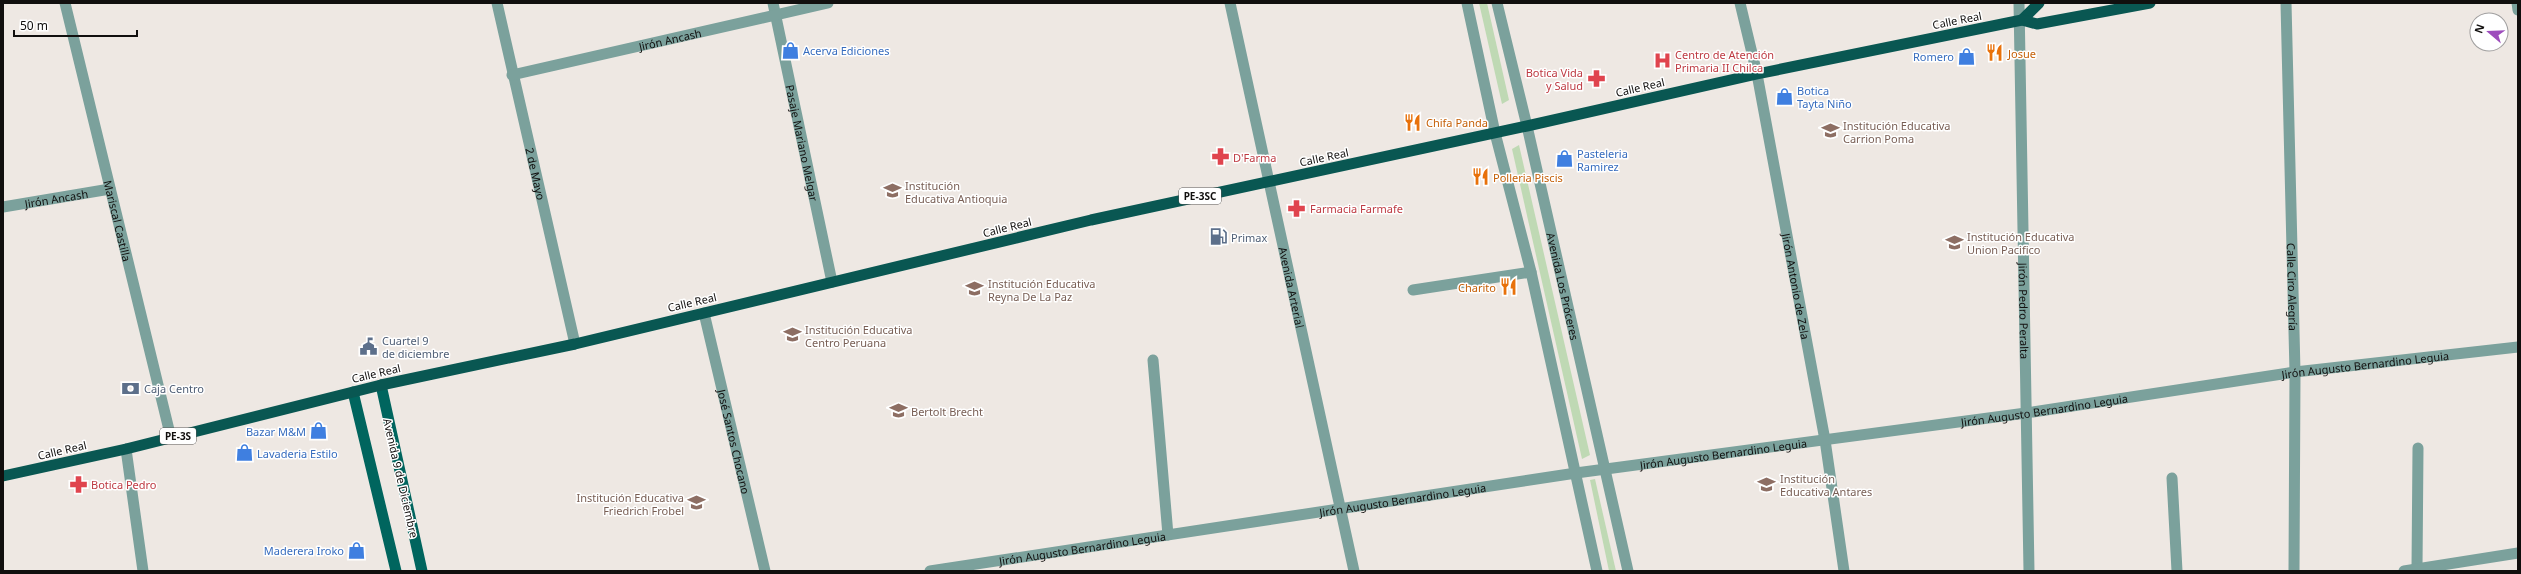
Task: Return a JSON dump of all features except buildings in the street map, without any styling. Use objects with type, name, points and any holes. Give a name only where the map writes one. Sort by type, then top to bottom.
[{"type":"highway","points":[[2021,20],[2039,3]]},
{"type":"highway","name":"Calle Real","points":[[3,476],[126,449],[352,392],[575,344],[1091,220],[1527,126],[1757,74],[2021,20],[2037,24],[2150,3]]},
{"type":"main road","name":"Avenida 9 de Diciembre","points":[[381,386],[422,571]]},
{"type":"main road","points":[[352,392],[396,571]]},
{"type":"street","name":"Mariscal Castilla","points":[[65,3],[171,438]]},
{"type":"street","name":"2 de Mayo","points":[[497,3],[512,75],[575,344]]},
{"type":"street","name":"Pasaje Mariano Melgar","points":[[773,3],[832,282]]},
{"type":"street","name":"Jirón Ancash","points":[[512,75],[828,3]]},
{"type":"street","name":"Avenida Arterial","points":[[1230,3],[1267,182],[1354,571]]},
{"type":"street","points":[[1467,3],[1495,133],[1532,272],[1597,571]]},
{"type":"street","name":"Avenida Los Próceres","points":[[1497,3],[1527,126],[1628,571]]},
{"type":"street","name":"Jirón Antonio de Zela","points":[[1740,3],[1757,74],[1824,440],[1844,571]]},
{"type":"street","name":"Jirón Pedro Peralta","points":[[2019,3],[2021,20],[2029,571]]},
{"type":"street","name":"Calle Ciro Alegría","points":[[2286,3],[2295,372],[2294,571]]},
{"type":"street","points":[[2517,3],[2518,10]]},
{"type":"street","name":"Jirón Ancash","points":[[3,207],[110,189]]},
{"type":"street","points":[[1413,290],[1532,272]]},
{"type":"street","name":"José Santos Chocano","points":[[704,313],[765,571]]},
{"type":"street","name":"Jirón Augusto Bernardino Leguia","points":[[930,571],[1576,473],[2026,413],[2295,372],[2518,347]]},
{"type":"street","points":[[1153,360],[1168,534]]},
{"type":"street","points":[[2417,569],[2418,448]]},
{"type":"street","points":[[126,449],[143,571]]},
{"type":"street","points":[[2172,478],[2177,571]]},
{"type":"street","points":[[2404,571],[2518,553]]},
{"type":"green space","points":[[1479,3],[1487,3],[1509,100],[1502,104]]},
{"type":"green space","points":[[1519,145],[1590,455],[1582,459],[1512,149]]},
{"type":"green space","points":[[1595,479],[1616,571],[1609,571],[1590,480]]},
{"type":"place","name":"Acerva Ediciones","points":[[790,50]]},
{"type":"place","name":"Josue","points":[[1995,53]]},
{"type":"place","name":"Romero","points":[[1967,56]]},
{"type":"place","name":"Centro de Atención Primaria II Chilca","points":[[1662,60]]},
{"type":"place","name":"Botica Vida y Salud","points":[[1596,78]]},
{"type":"place","name":"Botica Tayta Niño","points":[[1784,96]]},
{"type":"place","name":"Chifa Panda","points":[[1413,122]]},
{"type":"place","name":"Institución Educativa Carrion Poma","points":[[1830,131]]},
{"type":"place","name":"D'Farma","points":[[1220,157]]},
{"type":"place","name":"Pasteleria Ramirez","points":[[1564,159]]},
{"type":"place","name":"Polleria Piscis","points":[[1480,177]]},
{"type":"place","name":"Institución Educativa Antioquia","points":[[892,191]]},
{"type":"place","name":"Farmacia Farmafe","points":[[1297,208]]},
{"type":"place","name":"Primax","points":[[1218,237]]},
{"type":"place","name":"Institución Educativa Union Pacifico","points":[[1954,242]]},
{"type":"place","name":"Charito","points":[[1509,287]]},
{"type":"place","name":"Institución Educativa Reyna De La Paz","points":[[975,289]]},
{"type":"place","name":"Institución Educativa Centro Peruana","points":[[792,335]]},
{"type":"place","name":"Cuartel 9 de diciembre","points":[[369,346]]},
{"type":"place","name":"Caja Centro","points":[[131,388]]},
{"type":"place","name":"Bertolt Brecht","points":[[898,411]]},
{"type":"place","name":"Bazar M&M","points":[[319,431]]},
{"type":"place","name":"Lavaderia Estilo","points":[[244,453]]},
{"type":"place","name":"Botica Pedro","points":[[78,484]]},
{"type":"place","name":"Institución Educativa Antares","points":[[1767,484]]},
{"type":"place","name":"Institución Educativa Friedrich Frobel","points":[[697,503]]},
{"type":"place","name":"Maderera Iroko","points":[[357,550]]}]
